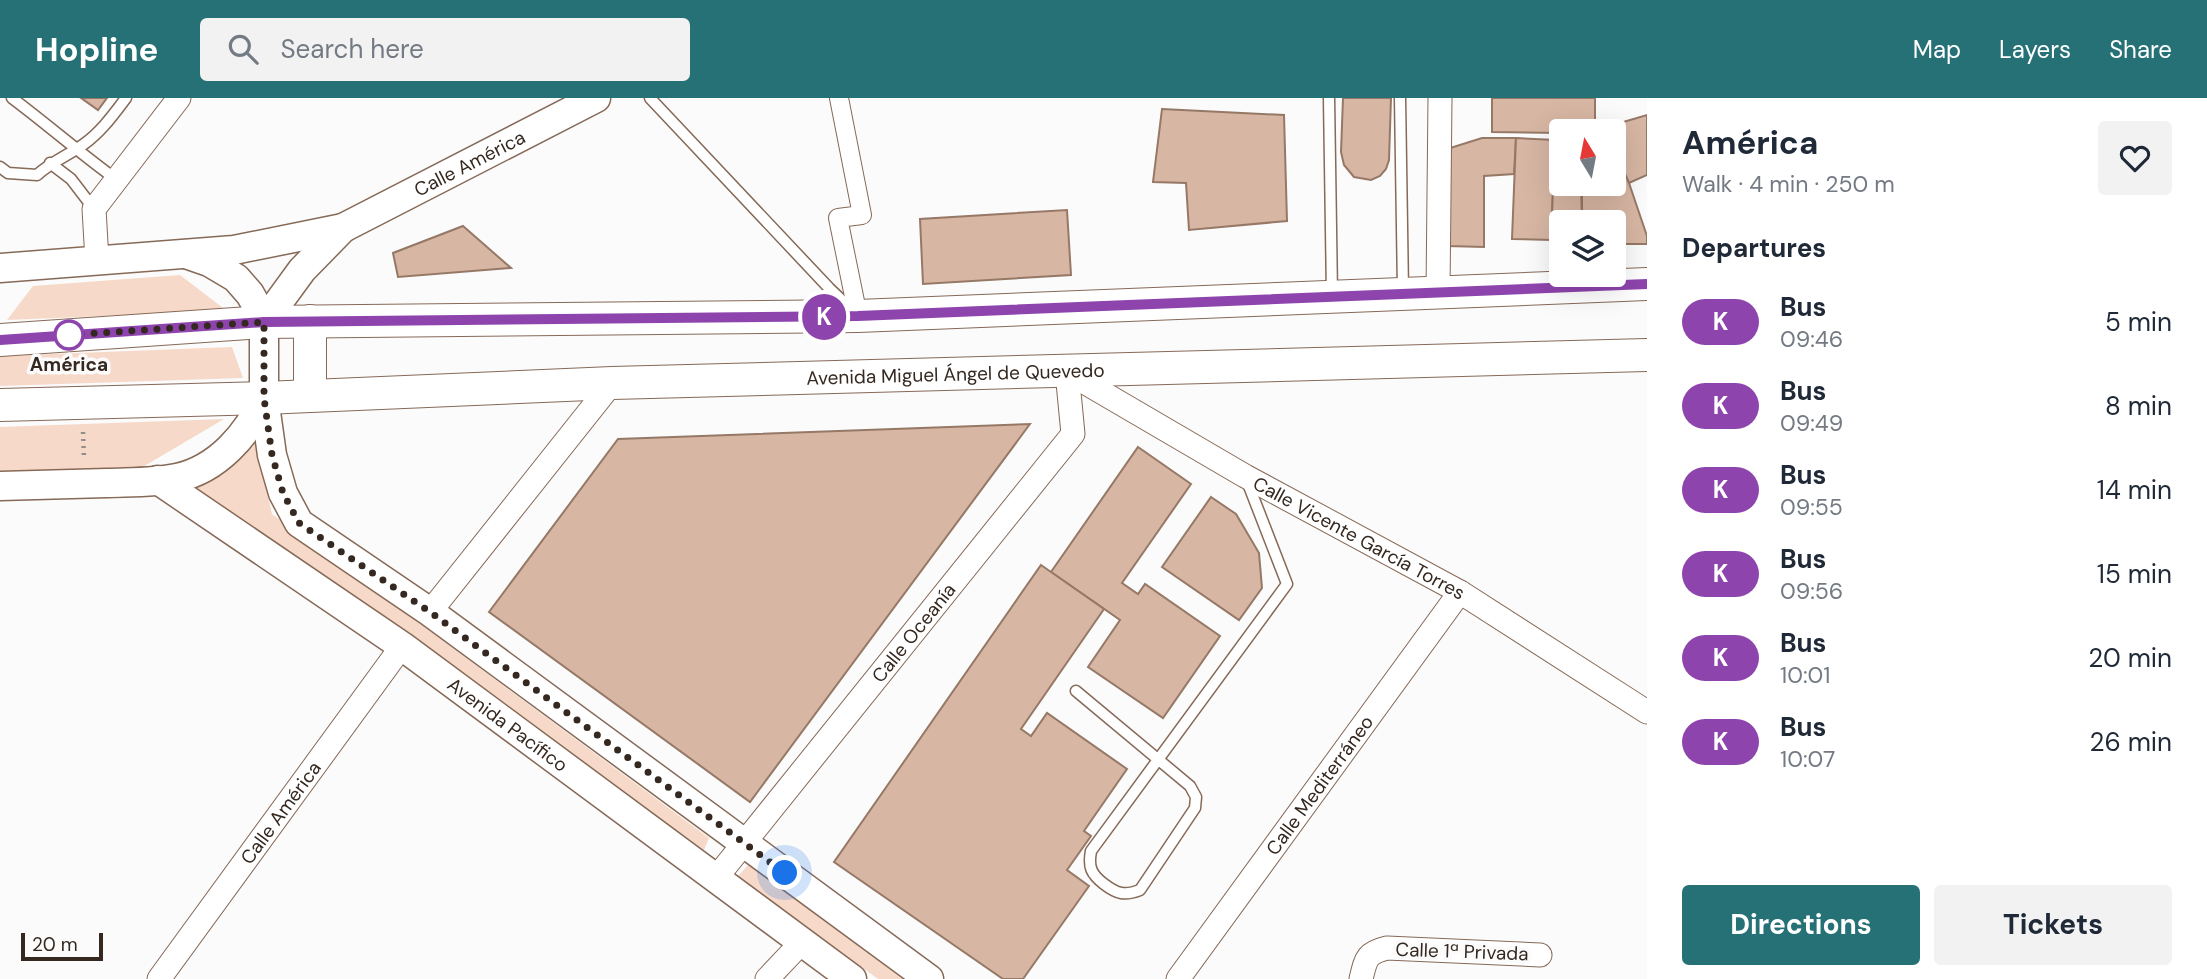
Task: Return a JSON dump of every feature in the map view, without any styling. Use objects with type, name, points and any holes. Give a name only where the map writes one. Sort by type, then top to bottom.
[{"type":"main road","points":[[0,340],[264,322],[858,316],[1647,284]]},
{"type":"main road","points":[[310,321],[310,396]]},
{"type":"main road","name":"Avenida Miguel Ángel de Quevedo","points":[[0,405],[264,398],[612,383],[1647,355]]},
{"type":"street","points":[[97,260],[94,209],[179,98]]},
{"type":"street","name":"Calle América","points":[[0,268],[234,250],[343,228],[596,98]]},
{"type":"street","points":[[839,98],[862,215],[838,218],[858,316]]},
{"type":"street","points":[[1438,292],[1440,98]]},
{"type":"street","name":"Calle América","points":[[186,254],[209,261],[236,278],[250,294],[264,322],[302,270],[343,228]]},
{"type":"street","points":[[264,322],[264,398],[272,455],[283,493],[299,523],[430,612],[929,979]]},
{"type":"street","name":"Calle Vicente García Torres","points":[[1068,372],[1245,476],[1460,592],[1647,712]]},
{"type":"street","name":"Calle Oceanía","points":[[716,878],[1073,434],[1068,372]]},
{"type":"street","points":[[430,612],[612,383]]},
{"type":"street","points":[[0,486],[158,481],[188,475],[220,457],[239,439],[264,398]]},
{"type":"street","name":"Avenida Pacífico","points":[[158,481],[402,646],[852,979]]},
{"type":"street","name":"Calle Mediterráneo","points":[[1188,976],[1460,592]]},
{"type":"street","name":"Calle América","points":[[159,979],[402,646]]},
{"type":"street","points":[[767,979],[802,942]]},
{"type":"street","name":"Calle 1ª Privada","points":[[1361,979],[1366,960],[1374,951],[1387,948],[1541,955]]},
{"type":"lane","points":[[12,98],[117,180]]},
{"type":"lane","points":[[0,167],[8,173],[37,175],[50,163],[82,146],[104,127],[126,98]]},
{"type":"lane","points":[[650,98],[828,288],[858,316]]},
{"type":"lane","points":[[1329,98],[1332,296]]},
{"type":"lane","points":[[1400,98],[1403,293]]},
{"type":"lane","points":[[50,163],[71,179],[94,209]]},
{"type":"lane","points":[[1076,691],[1158,760],[1190,786],[1196,797],[1195,808],[1140,890],[1129,895],[1116,893],[1093,876],[1089,864],[1091,851],[1158,760],[1287,584],[1245,476]]},
{"type":"path","points":[[83,403],[84,484]]},
{"type":"shaded area","points":[[180,275],[227,311],[7,320],[33,286]]},
{"type":"shaded area","points":[[232,347],[243,378],[0,386],[0,356]]},
{"type":"shaded area","points":[[224,419],[141,468],[0,473],[0,427]]},
{"type":"shaded area","points":[[256,441],[272,514],[709,838],[704,850],[192,486]]},
{"type":"shaded area","points":[[749,864],[903,979],[878,979],[738,876]]},
{"type":"building","points":[[81,98],[107,98],[98,110]]},
{"type":"building","points":[[1343,98],[1391,98],[1389,160],[1380,176],[1371,180],[1354,177],[1344,165],[1341,152]]},
{"type":"building","points":[[1492,98],[1595,98],[1595,119],[1549,119],[1549,133],[1492,132]]},
{"type":"building","points":[[1162,109],[1284,115],[1287,221],[1189,230],[1186,183],[1153,182]]},
{"type":"building","points":[[1647,115],[1647,175],[1629,183],[1626,176],[1626,121]]},
{"type":"building","points":[[1482,138],[1516,138],[1514,174],[1484,176],[1484,247],[1447,246],[1447,149]]},
{"type":"building","points":[[1516,138],[1549,140],[1549,196],[1553,196],[1552,210],[1549,210],[1549,240],[1512,239]]},
{"type":"building","points":[[1626,176],[1647,236],[1647,244],[1626,244],[1626,210],[1582,210],[1582,196],[1626,196]]},
{"type":"building","points":[[1553,196],[1581,196],[1582,210],[1552,210]]},
{"type":"building","points":[[1067,210],[1071,275],[923,284],[920,219]]},
{"type":"building","points":[[463,226],[511,268],[398,277],[393,253]]},
{"type":"building","points":[[1030,424],[750,802],[489,612],[618,439]]},
{"type":"building","points":[[1138,447],[1191,484],[1122,583],[1138,594],[1145,584],[1220,636],[1163,718],[1088,667],[1120,620],[1051,572]]},
{"type":"building","points":[[1211,497],[1236,514],[1259,553],[1262,588],[1239,620],[1162,567]]},
{"type":"building","points":[[1041,565],[1104,609],[1021,729],[1031,736],[1047,713],[1127,769],[1084,831],[1091,836],[1067,870],[1089,886],[1023,979],[1003,979],[834,862]]},
{"type":"bus line","name":"K","points":[[0,340],[264,322],[858,316],[1647,284]]},
{"type":"place","name":"América","points":[[69,335]]},
{"type":"route","points":[[69,335],[264,322],[264,398],[272,455],[283,493],[299,523],[430,612],[785,873]]}]
